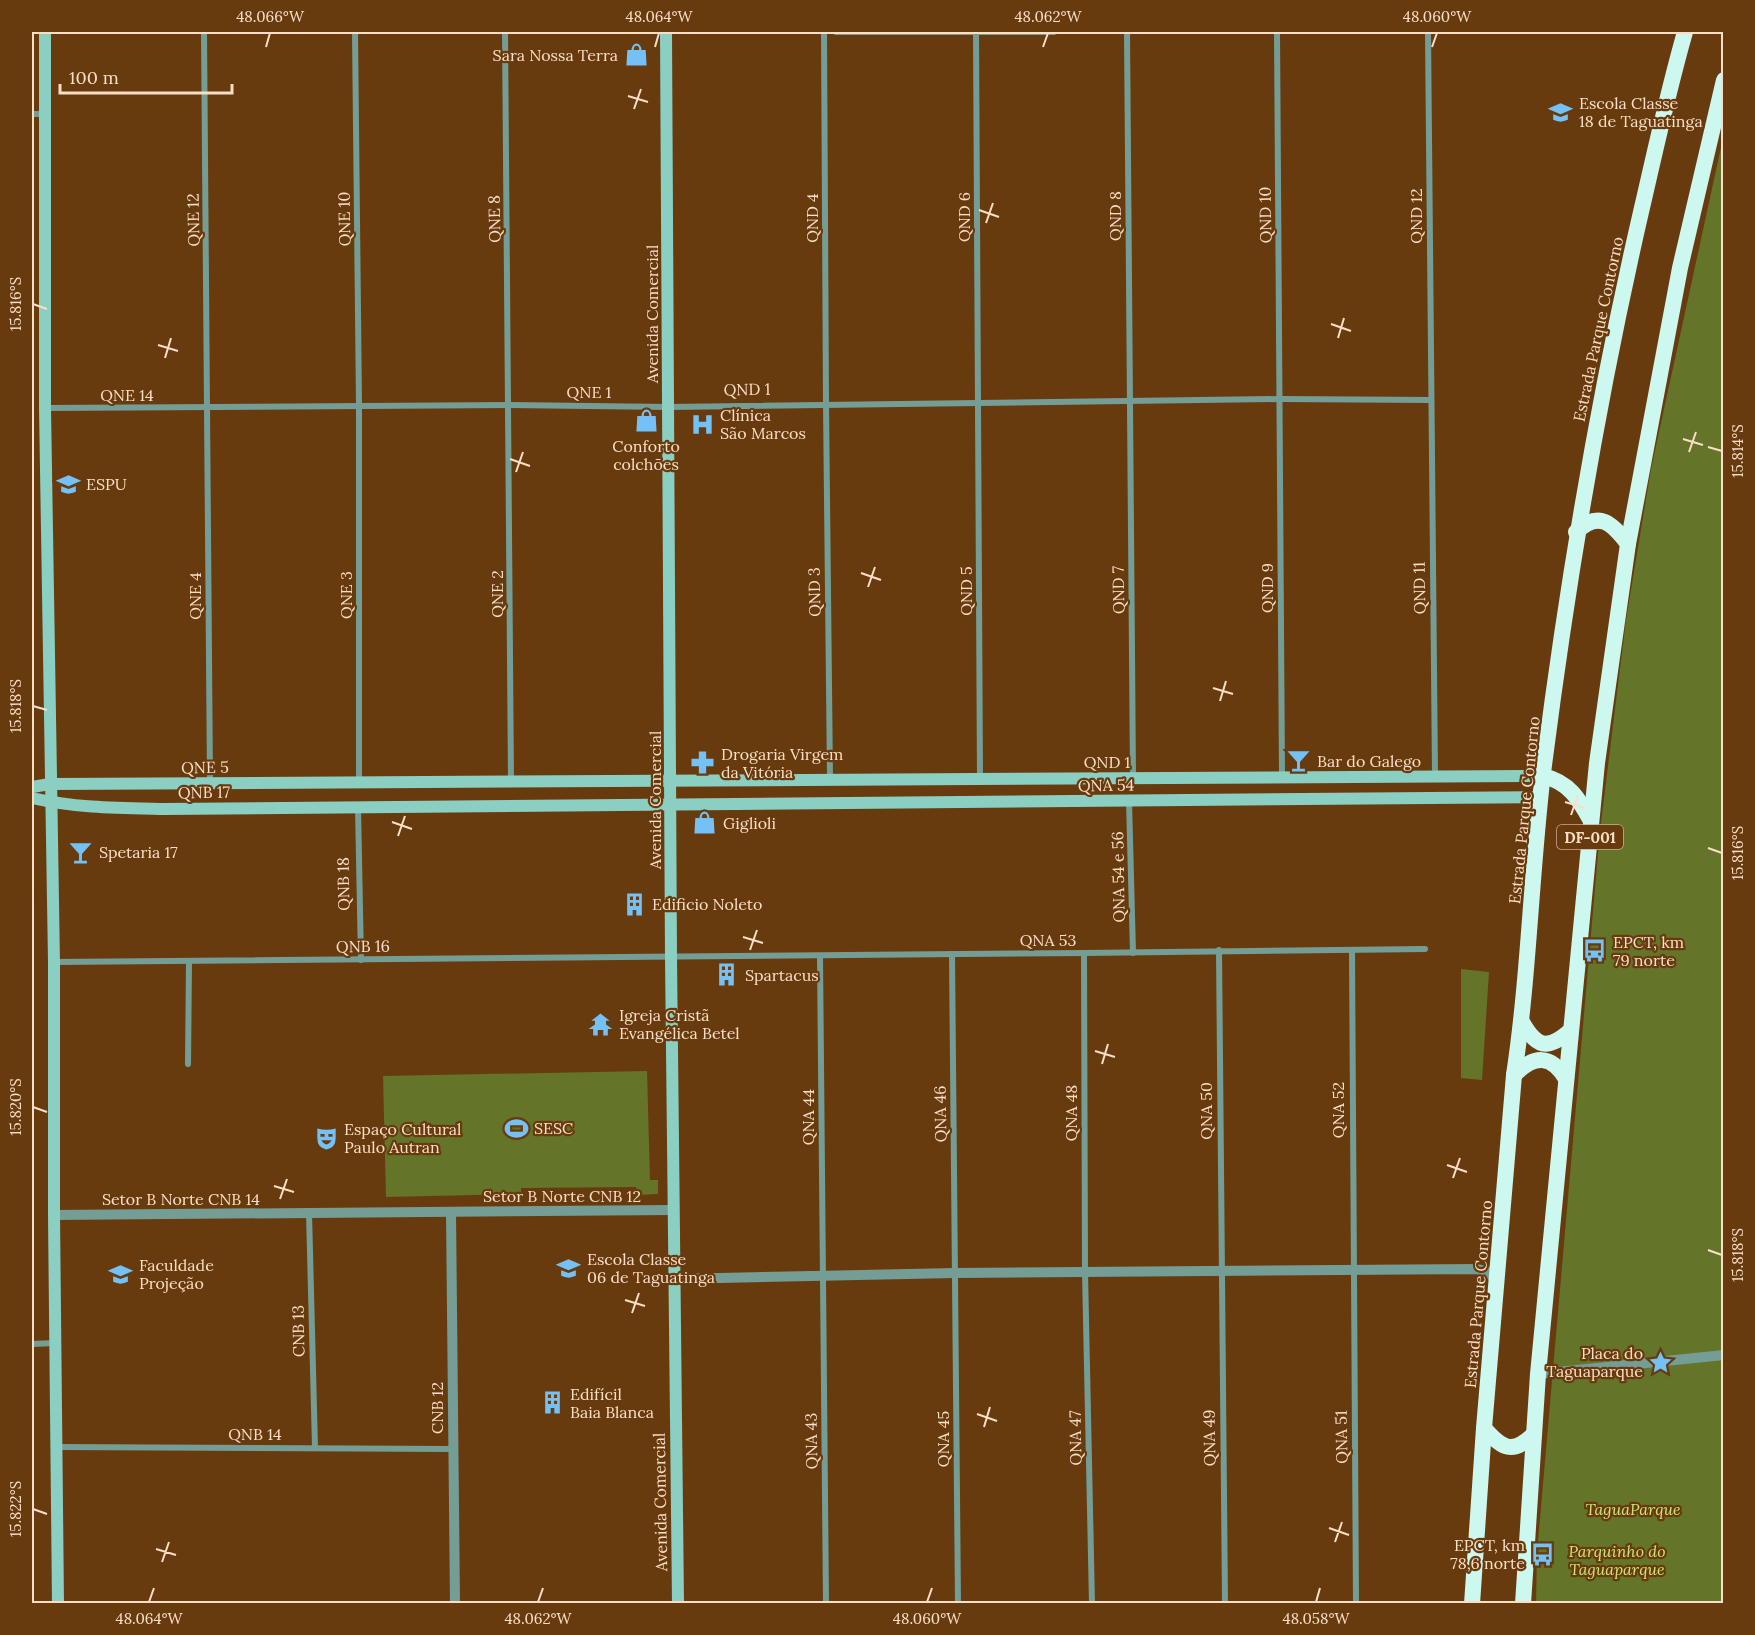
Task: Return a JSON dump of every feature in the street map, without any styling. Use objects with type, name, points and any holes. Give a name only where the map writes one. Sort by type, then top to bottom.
[{"type":"highway","name":"Estrada Parque Contorno","points":[[1472,1604],[1484,1428],[1514,1075],[1522,1022],[1543,776],[1576,532],[1614,330],[1685,32]]},
{"type":"highway","name":"DF-001","points":[[1523,1604],[1538,1374],[1597,763],[1629,544],[1680,268],[1724,80]]},
{"type":"highway","points":[[1576,532],[1588,522],[1601,521],[1612,526],[1629,544]]},
{"type":"highway","points":[[1543,776],[1554,778],[1568,787],[1580,800],[1591,821]]},
{"type":"highway","points":[[1522,1022],[1532,1038],[1542,1043],[1555,1042],[1570,1031]]},
{"type":"highway","points":[[1514,1075],[1526,1064],[1544,1061],[1557,1065],[1566,1079]]},
{"type":"highway","points":[[1484,1428],[1497,1443],[1512,1448],[1521,1446],[1534,1434]]},
{"type":"main road","points":[[45,32],[45,408],[54,962],[58,1604]]},
{"type":"main road","name":"Avenida Comercial","points":[[666,32],[672,806],[671,957],[678,1604]]},
{"type":"main road","points":[[1479,798],[1484,783],[1480,776]]},
{"type":"main road","name":"QND 1","points":[[511,782],[1543,776]]},
{"type":"main road","points":[[1042,802],[1049,789],[1044,778]]},
{"type":"main road","points":[[1071,778],[1065,790],[1071,802]]},
{"type":"main road","points":[[763,805],[758,794],[764,780]]},
{"type":"main road","name":"QNE 5","points":[[32,787],[50,784],[129,784],[162,796],[210,783],[511,782]]},
{"type":"main road","points":[[525,782],[530,793],[525,806],[672,806]]},
{"type":"main road","points":[[126,808],[141,797],[140,789],[129,784]]},
{"type":"main road","name":"QNB 17","points":[[32,798],[51,802],[126,808],[162,796],[358,806],[525,806]]},
{"type":"main road","name":"QNA 54","points":[[672,806],[1541,797]]},
{"type":"street","name":"QNE 12","points":[[204,32],[208,408]]},
{"type":"street","name":"QNE 10","points":[[356,32],[359,406]]},
{"type":"street","name":"QNE 8","points":[[505,32],[510,405]]},
{"type":"street","name":"QND 4","points":[[825,32],[826,404]]},
{"type":"street","points":[[836,32],[1054,32]]},
{"type":"street","name":"QND 6","points":[[976,32],[979,403]]},
{"type":"street","name":"QND 8","points":[[1127,32],[1129,401]]},
{"type":"street","name":"QND 10","points":[[1277,32],[1280,399]]},
{"type":"street","name":"QND 12","points":[[1428,32],[1431,400]]},
{"type":"street","points":[[32,114],[46,114]]},
{"type":"street","name":"QND 1","points":[[669,406],[1280,399],[1431,400]]},
{"type":"street","name":"QND 9","points":[[1280,399],[1282,777]]},
{"type":"street","name":"QND 11","points":[[1431,400],[1435,776]]},
{"type":"street","name":"QND 7","points":[[1129,401],[1133,778]]},
{"type":"street","name":"QND 5","points":[[979,403],[980,779]]},
{"type":"street","name":"QND 3","points":[[826,404],[830,780]]},
{"type":"street","name":"QNE 2","points":[[510,405],[511,782]]},
{"type":"street","name":"QNE 14","points":[[45,408],[359,406]]},
{"type":"street","name":"QNE 1","points":[[359,406],[669,406]]},
{"type":"street","name":"QNE 3","points":[[359,406],[359,783]]},
{"type":"street","name":"QNE 4","points":[[208,408],[210,783]]},
{"type":"street","name":"QNA 54 e 56","points":[[1129,801],[1133,953]]},
{"type":"street","name":"QNB 18","points":[[358,806],[361,960]]},
{"type":"street","name":"QNA 53","points":[[671,957],[1425,949]]},
{"type":"street","name":"QNA 50","points":[[1218,950],[1220,1271]]},
{"type":"street","name":"QNA 52","points":[[1352,950],[1352,1271]]},
{"type":"street","name":"QNA 46","points":[[952,954],[955,1274]]},
{"type":"street","name":"QNA 48","points":[[1084,954],[1085,1272]]},
{"type":"street","name":"QNA 44","points":[[820,956],[823,1277]]},
{"type":"street","name":"QNB 16","points":[[54,962],[671,957]]},
{"type":"street","points":[[188,1064],[189,961]]},
{"type":"street","name":"Setor B Norte CNB 12","points":[[309,1213],[674,1210]]},
{"type":"street","name":"CNB 12","points":[[452,1212],[455,1604]]},
{"type":"street","name":"Setor B Norte CNB 14","points":[[54,1215],[309,1213]]},
{"type":"street","name":"CNB 13","points":[[309,1213],[315,1448]]},
{"type":"street","points":[[1476,1269],[1499,1254]]},
{"type":"street","points":[[674,1279],[1085,1272],[1476,1269],[1487,1271],[1497,1281]]},
{"type":"street","name":"QNA 49","points":[[1220,1271],[1225,1604]]},
{"type":"street","name":"QNA 51","points":[[1352,1271],[1356,1604]]},
{"type":"street","name":"QNA 47","points":[[1085,1272],[1092,1604]]},
{"type":"street","name":"QNA 45","points":[[955,1274],[958,1604]]},
{"type":"street","name":"QNA 43","points":[[823,1277],[826,1604]]},
{"type":"street","points":[[32,1344],[56,1343]]},
{"type":"street","points":[[1538,1374],[1724,1355]]},
{"type":"street","name":"QNB 14","points":[[57,1447],[453,1449]]},
{"type":"green space","name":"TaguaParque","points":[[1723,138],[1723,1603],[1536,1604],[1537,1553],[1600,831],[1626,620],[1651,469]]},
{"type":"green space","points":[[1461,969],[1489,972],[1482,1080],[1461,1078]]},
{"type":"green space","name":"SESC","points":[[647,1071],[650,1180],[658,1180],[658,1194],[637,1195],[636,1187],[521,1188],[521,1194],[386,1197],[383,1076]]},
{"type":"place","name":"Sara Nossa Terra","points":[[636,55]]},
{"type":"place","name":"Escola Classe 18 de Taguatinga","points":[[1561,112]]},
{"type":"place","name":"Conforto colchões","points":[[646,421]]},
{"type":"place","name":"Clínica São Marcos","points":[[702,424]]},
{"type":"place","name":"ESPU","points":[[68,484]]},
{"type":"place","name":"Bar do Galego","points":[[1299,761]]},
{"type":"place","name":"Drogaria Virgem da Vitória","points":[[703,763]]},
{"type":"place","name":"Giglioli","points":[[705,823]]},
{"type":"place","name":"Spetaria 17","points":[[81,852]]},
{"type":"place","name":"Edificio Noleto","points":[[634,904]]},
{"type":"place","name":"EPCT, km 79 norte","points":[[1595,951]]},
{"type":"place","name":"Spartacus","points":[[727,975]]},
{"type":"place","name":"Igreja Cristã Evangélica Betel","points":[[601,1024]]},
{"type":"place","name":"SESC","points":[[516,1128]]},
{"type":"place","name":"Espaço Cultural Paulo Autran","points":[[326,1138]]},
{"type":"place","name":"Escola Classe 06 de Taguatinga","points":[[569,1268]]},
{"type":"place","name":"Faculdade Projeção","points":[[121,1274]]},
{"type":"place","name":"Placa do Taguaparque","points":[[1661,1362]]},
{"type":"place","name":"Edifícil Baia Blanca","points":[[552,1403]]},
{"type":"place","name":"EPCT, km 78,6 norte","points":[[1543,1554]]},
{"type":"park label","name":"Parquinho do Taguaparque","points":[[1617,1560]]}]
